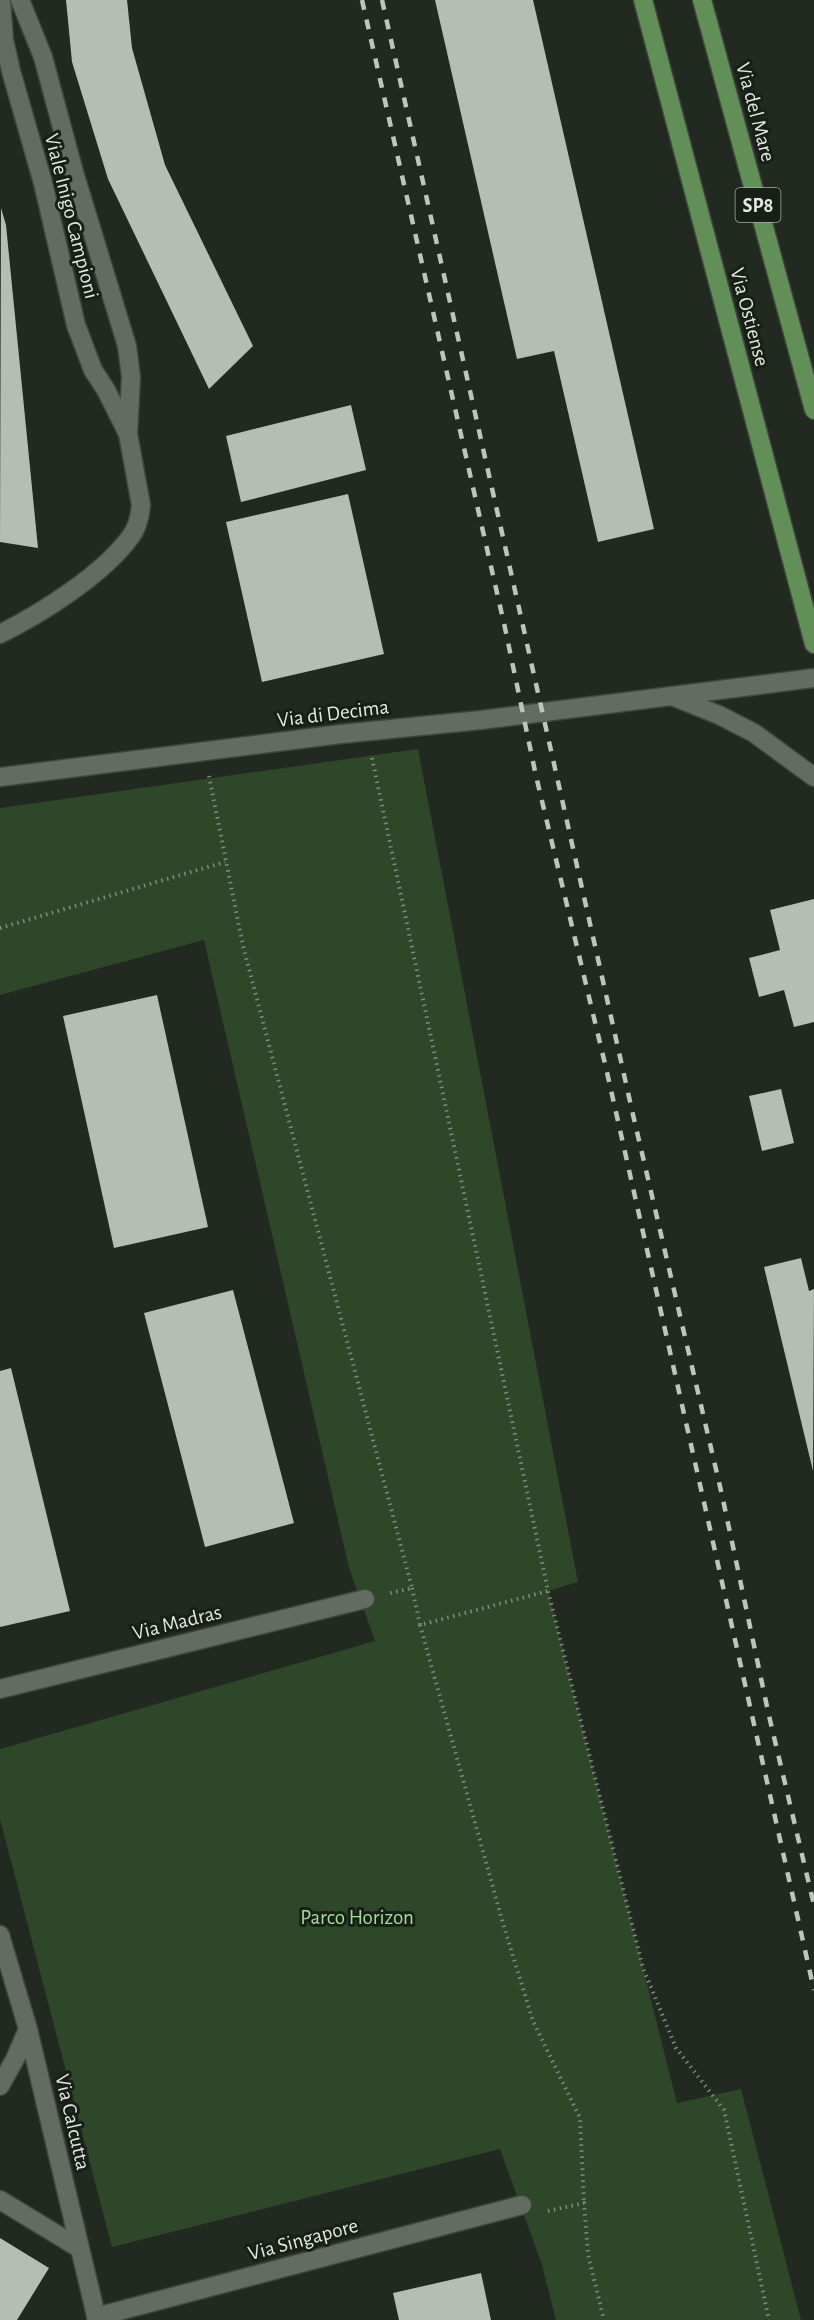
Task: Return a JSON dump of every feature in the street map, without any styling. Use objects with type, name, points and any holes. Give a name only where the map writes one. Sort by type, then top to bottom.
[{"type":"main road","name":"Via Ostiense","points":[[643,0],[814,644]]},
{"type":"main road","name":"Via del Mare","points":[[702,0],[814,410]]},
{"type":"street","name":"Viale Inigo Campioni","points":[[1,0],[4,40],[10,71],[43,183],[76,325],[93,370],[106,390],[128,434]]},
{"type":"street","name":"Viale Inigo Campioni","points":[[0,634],[42,611],[80,584],[114,555],[132,535],[140,517],[141,505],[128,434],[131,377],[127,346],[74,172],[43,57],[20,0]]},
{"type":"street","name":"Via di Decima","points":[[0,777],[814,678]]},
{"type":"street","name":"Via di Decima","points":[[672,696],[719,715],[754,733],[814,777]]},
{"type":"street","name":"Via Madras","points":[[0,1689],[365,1599]]},
{"type":"street","name":"Via Calcutta","points":[[0,1935],[28,2029],[96,2318]]},
{"type":"street","points":[[0,1972],[16,1984]]},
{"type":"street","points":[[0,2086],[28,2029]]},
{"type":"street","points":[[0,2200],[79,2248]]},
{"type":"street","name":"Via Singapore","points":[[96,2318],[522,2205]]},
{"type":"path","points":[[366,731],[548,1592],[643,1968],[676,2048],[724,2110],[769,2320]]},
{"type":"path","points":[[204,752],[243,946],[420,1625],[504,1927],[533,2021],[580,2118],[588,2255],[604,2320]]},
{"type":"path","points":[[0,928],[225,862]]},
{"type":"path","points":[[365,1599],[412,1588]]},
{"type":"path","points":[[420,1625],[548,1592]]},
{"type":"path","points":[[522,2205],[538,2213],[584,2203]]},
{"type":"green space","name":"Parco Horizon","points":[[418,749],[578,1582],[548,1591],[677,2103],[741,2089],[801,2320],[556,2320],[542,2265],[500,2149],[112,2247],[0,1819],[0,1749],[375,1641],[349,1568],[204,940],[0,995],[0,808]]},
{"type":"building","points":[[66,0],[127,0],[132,48],[165,165],[253,346],[209,389],[108,179],[72,62]]},
{"type":"building","points":[[435,0],[533,0],[654,529],[598,542],[554,351],[517,359]]},
{"type":"building","points":[[1,208],[6,225],[38,548],[0,542]]},
{"type":"building","points":[[351,405],[366,470],[241,502],[226,436]]},
{"type":"building","points":[[348,494],[384,654],[262,682],[226,522]]},
{"type":"building","points":[[814,899],[814,1022],[794,1027],[784,990],[759,997],[749,958],[780,950],[770,910]]},
{"type":"building","points":[[157,995],[208,1227],[114,1248],[63,1016]]},
{"type":"building","points":[[781,1089],[794,1143],[762,1151],[749,1096]]},
{"type":"building","points":[[801,1258],[809,1291],[814,1289],[813,1471],[764,1267]]},
{"type":"building","points":[[233,1290],[294,1523],[205,1547],[144,1313]]},
{"type":"building","points":[[11,1368],[70,1611],[0,1627],[0,1371]]},
{"type":"building","points":[[0,2238],[49,2268],[17,2320],[0,2320]]},
{"type":"building","points":[[481,2273],[491,2320],[399,2320],[393,2293]]},
{"type":"railway","points":[[362,0],[505,628],[536,776],[606,1068],[814,1990]]},
{"type":"railway","points":[[382,0],[634,1119],[722,1495],[769,1716],[814,1905]]}]
